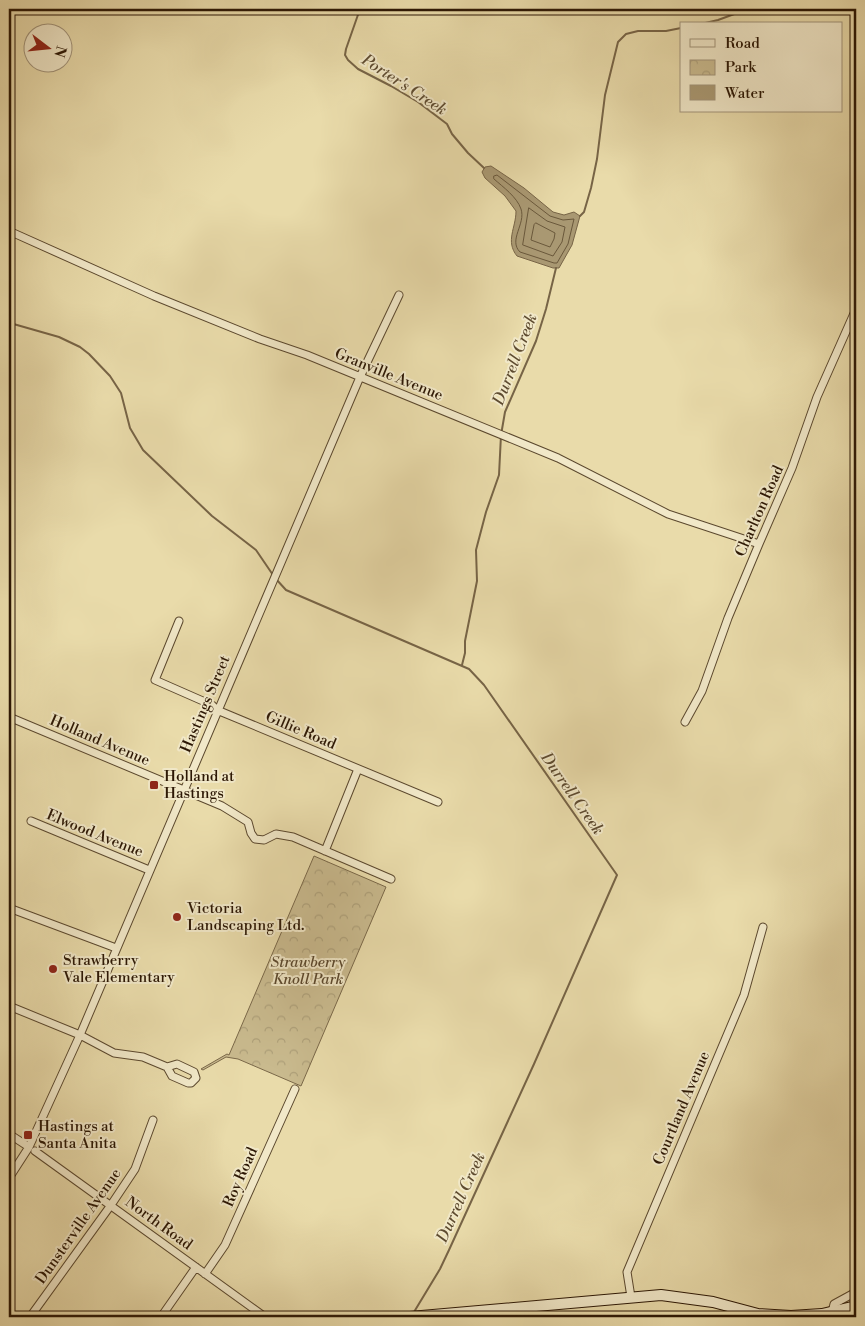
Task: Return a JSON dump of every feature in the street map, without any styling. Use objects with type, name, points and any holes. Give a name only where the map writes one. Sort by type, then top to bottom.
[{"type":"main road","points":[[410,1317],[660,1295],[713,1302],[758,1314],[791,1316],[832,1312],[856,1306]]},
{"type":"street","name":"Granville Avenue","points":[[9,231],[260,339],[307,355],[558,458],[668,514],[759,544]]},
{"type":"street","name":"Hastings Street","points":[[9,1178],[32,1149],[360,377],[399,295]]},
{"type":"street","name":"Charlton Road","points":[[686,722],[702,691],[728,618],[792,468],[817,397],[856,310]]},
{"type":"street","name":"Gillie Road","points":[[179,621],[154,680],[212,705],[217,710],[438,802]]},
{"type":"street","name":"Holland Avenue","points":[[9,717],[222,806],[248,822],[255,839],[264,840],[276,834],[292,837],[391,879]]},
{"type":"street","points":[[325,851],[358,769]]},
{"type":"street","name":"Elwood Avenue","points":[[31,821],[149,870]]},
{"type":"street","points":[[9,908],[116,948]]},
{"type":"street","name":"Courtland Avenue","points":[[631,1297],[626,1272],[744,995],[763,927]]},
{"type":"street","points":[[9,1006],[80,1035],[114,1053],[143,1057],[167,1067]]},
{"type":"street","name":"Roy Road","points":[[205,1274],[225,1246],[295,1089]]},
{"type":"street","name":"Dunsterville Avenue","points":[[30,1317],[135,1169],[153,1120]]},
{"type":"street","name":"North Road","points":[[9,1134],[111,1205],[265,1317]]},
{"type":"street","points":[[161,1317],[196,1267]]},
{"type":"street","points":[[832,1312],[834,1304],[856,1292]]},
{"type":"green space","name":"Strawberry Knoll Park","points":[[314,856],[386,887],[301,1086],[238,1059],[226,1057],[203,1070],[201,1069],[227,1054],[229,1055]]},
{"type":"water","points":[[491,166],[524,188],[553,212],[564,215],[574,212],[580,216],[572,245],[559,268],[553,268],[517,256],[511,240],[516,211],[505,196],[485,178],[482,172],[485,167]]},
{"type":"waterway","name":"Porter's Creek","points":[[360,9],[346,49],[345,55],[348,60],[358,69],[418,102],[447,124],[452,134],[484,168]]},
{"type":"waterway","name":"Durrell Creek","points":[[710,22],[748,9]]},
{"type":"waterway","name":"Durrell Creek","points":[[580,216],[584,212],[591,188],[597,159],[605,95],[618,42],[626,34],[638,31],[666,31],[680,28]]},
{"type":"waterway","name":"Durrell Creek","points":[[462,665],[477,581],[476,550],[486,512],[499,475],[501,435],[505,412],[536,341],[556,268]]},
{"type":"waterway","points":[[10,323],[59,337],[80,347],[89,354],[110,376],[121,393],[130,428],[143,450],[212,516],[256,550],[273,575]]},
{"type":"waterway","name":"Durrell Creek","points":[[276,579],[286,590],[469,669],[484,685],[617,875],[534,1064],[449,1250],[440,1269],[414,1312]]},
{"type":"place","name":"Holland at Hastings","points":[[154,785]]},
{"type":"place","name":"Victoria Landscaping Ltd.","points":[[177,917]]},
{"type":"place","name":"Strawberry Vale Elementary","points":[[53,969]]},
{"type":"place","name":"Hastings at Santa Anita","points":[[28,1135]]}]
